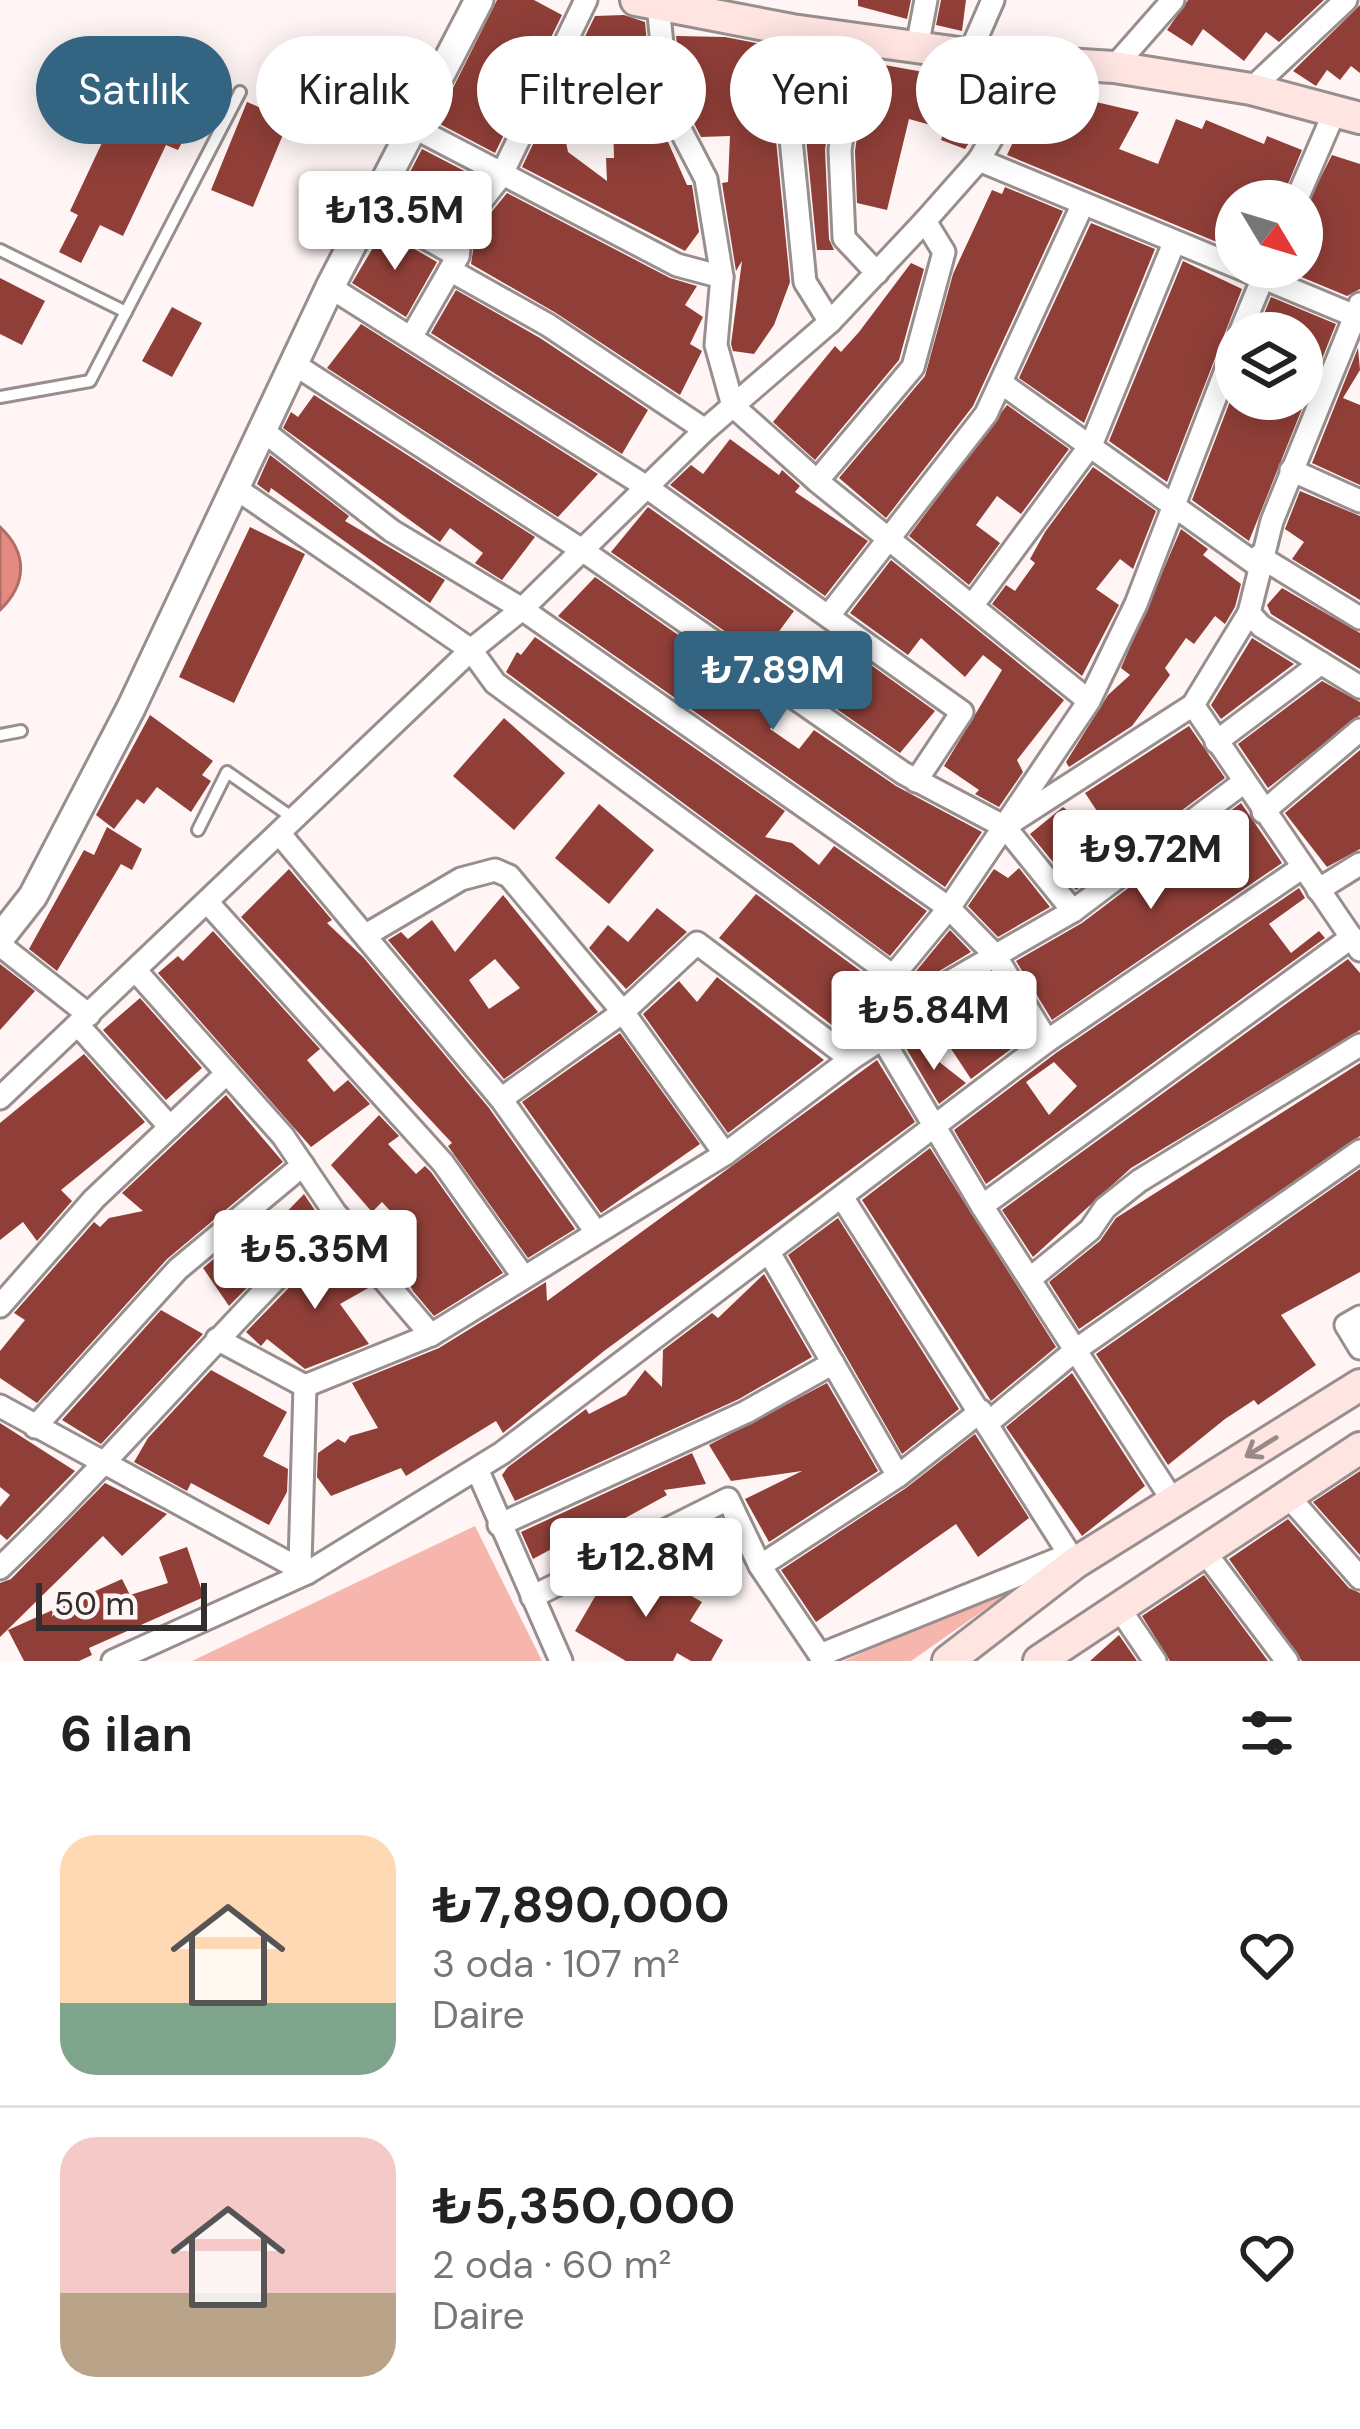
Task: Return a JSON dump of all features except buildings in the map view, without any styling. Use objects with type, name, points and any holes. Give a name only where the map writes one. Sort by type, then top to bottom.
[{"type":"main road","points":[[666,3],[776,18],[848,36]]},
{"type":"main road","points":[[1099,66],[1251,89],[1347,115]]},
{"type":"main road","points":[[948,1661],[1073,1564],[1360,1385]]},
{"type":"main road","points":[[1045,1659],[1360,1448]]},
{"type":"street","points":[[453,49],[478,0]]},
{"type":"street","points":[[412,336],[454,263],[462,225],[500,176],[586,0]]},
{"type":"street","points":[[919,36],[926,0]]},
{"type":"street","points":[[977,36],[993,0]]},
{"type":"street","points":[[1114,67],[1173,0]]},
{"type":"street","points":[[1251,89],[1346,0]]},
{"type":"street","points":[[666,3],[668,106],[706,179],[722,277],[716,345],[733,406],[817,482],[1089,701]]},
{"type":"street","points":[[776,18],[805,282],[830,322]]},
{"type":"street","points":[[1308,180],[1347,115]]},
{"type":"street","points":[[170,1127],[84,1020],[0,942],[33,896],[121,729],[330,287],[404,144]]},
{"type":"street","points":[[442,144],[677,265],[722,277]]},
{"type":"street","points":[[841,144],[844,238],[877,273]]},
{"type":"street","points":[[0,1098],[470,650],[522,609],[645,486],[830,322],[925,221],[988,144]]},
{"type":"street","points":[[979,160],[1215,257]]},
{"type":"street","points":[[830,614],[1004,385],[1082,206]]},
{"type":"street","points":[[370,207],[705,430]]},
{"type":"street","points":[[817,482],[913,367],[944,252],[925,221]]},
{"type":"street","points":[[972,606],[1092,443],[1174,243]]},
{"type":"street","points":[[330,287],[645,486],[962,712],[916,781]]},
{"type":"street","points":[[1005,827],[1193,705],[1250,613],[1258,560],[1359,312],[1301,288]]},
{"type":"street","points":[[294,364],[582,550],[916,781],[1005,827],[1073,911]]},
{"type":"street","points":[[1004,385],[1092,443],[1173,505],[1360,618]]},
{"type":"street","points":[[850,1059],[893,976],[949,908],[1089,701],[1136,604],[1215,398]]},
{"type":"street","points":[[262,430],[392,531],[522,609],[949,908],[995,955],[1047,1041]]},
{"type":"street","points":[[1291,470],[1360,501]]},
{"type":"street","points":[[234,487],[470,650],[495,683],[893,976]]},
{"type":"street","points":[[1250,613],[1261,626],[1360,687]]},
{"type":"street","points":[[1216,742],[1321,663]]},
{"type":"street","points":[[982,1206],[1356,944],[1193,705]]},
{"type":"street","points":[[1264,812],[1360,730]]},
{"type":"street","points":[[217,1340],[305,1386],[431,1335],[725,1154],[850,1059],[926,1011],[939,988],[1073,911],[1244,782]]},
{"type":"street","points":[[286,825],[366,935],[501,1099],[596,1232]]},
{"type":"street","points":[[1318,890],[1360,864]]},
{"type":"street","points":[[113,1661],[303,1569],[477,1469],[770,1254],[1047,1041],[1303,867]]},
{"type":"street","points":[[366,935],[461,879],[495,870],[509,876],[623,1012],[725,1154]]},
{"type":"street","points":[[208,903],[443,1163],[523,1276]]},
{"type":"street","points":[[501,1099],[623,1012],[697,943],[850,1059]]},
{"type":"street","points":[[136,971],[303,1165],[431,1335]]},
{"type":"street","points":[[882,1038],[982,1206],[1173,1501]]},
{"type":"street","points":[[1031,1278],[1090,1231],[1105,1208],[1139,1181],[1360,1045]]},
{"type":"street","points":[[0,1306],[94,1199],[227,1073]]},
{"type":"street","points":[[760,1566],[985,1416],[1360,1151]]},
{"type":"street","points":[[35,1427],[178,1269],[303,1165]]},
{"type":"street","points":[[842,1197],[985,1416],[1073,1564]]},
{"type":"street","points":[[0,1568],[105,1467],[217,1340],[338,1216]]},
{"type":"street","points":[[770,1254],[898,1476]]},
{"type":"street","points":[[1360,1317],[1346,1325],[1360,1348]]},
{"type":"street","points":[[500,1525],[746,1412],[833,1364]]},
{"type":"street","points":[[303,1569],[305,1386]]},
{"type":"street","points":[[1,1408],[303,1569]]},
{"type":"street","points":[[477,1469],[561,1661]]},
{"type":"street","points":[[1287,1496],[1360,1578]]},
{"type":"street","points":[[532,1597],[728,1499],[760,1566],[822,1658],[1058,1559],[1073,1564]]},
{"type":"street","points":[[1204,1551],[1286,1661]]},
{"type":"street","points":[[1119,1608],[1155,1661]]},
{"type":"lane","points":[[0,397],[90,381],[240,92]]},
{"type":"lane","points":[[0,250],[126,312]]},
{"type":"lane","points":[[0,735],[21,731]]},
{"type":"lane","points":[[198,830],[227,772],[286,825]]},
{"type":"shaded area","points":[[0,527],[16,547],[21,568],[15,590],[0,610]]},
{"type":"shaded area","points":[[475,1526],[542,1661],[192,1661]]},
{"type":"shaded area","points":[[1030,1578],[911,1661],[844,1661]]}]
